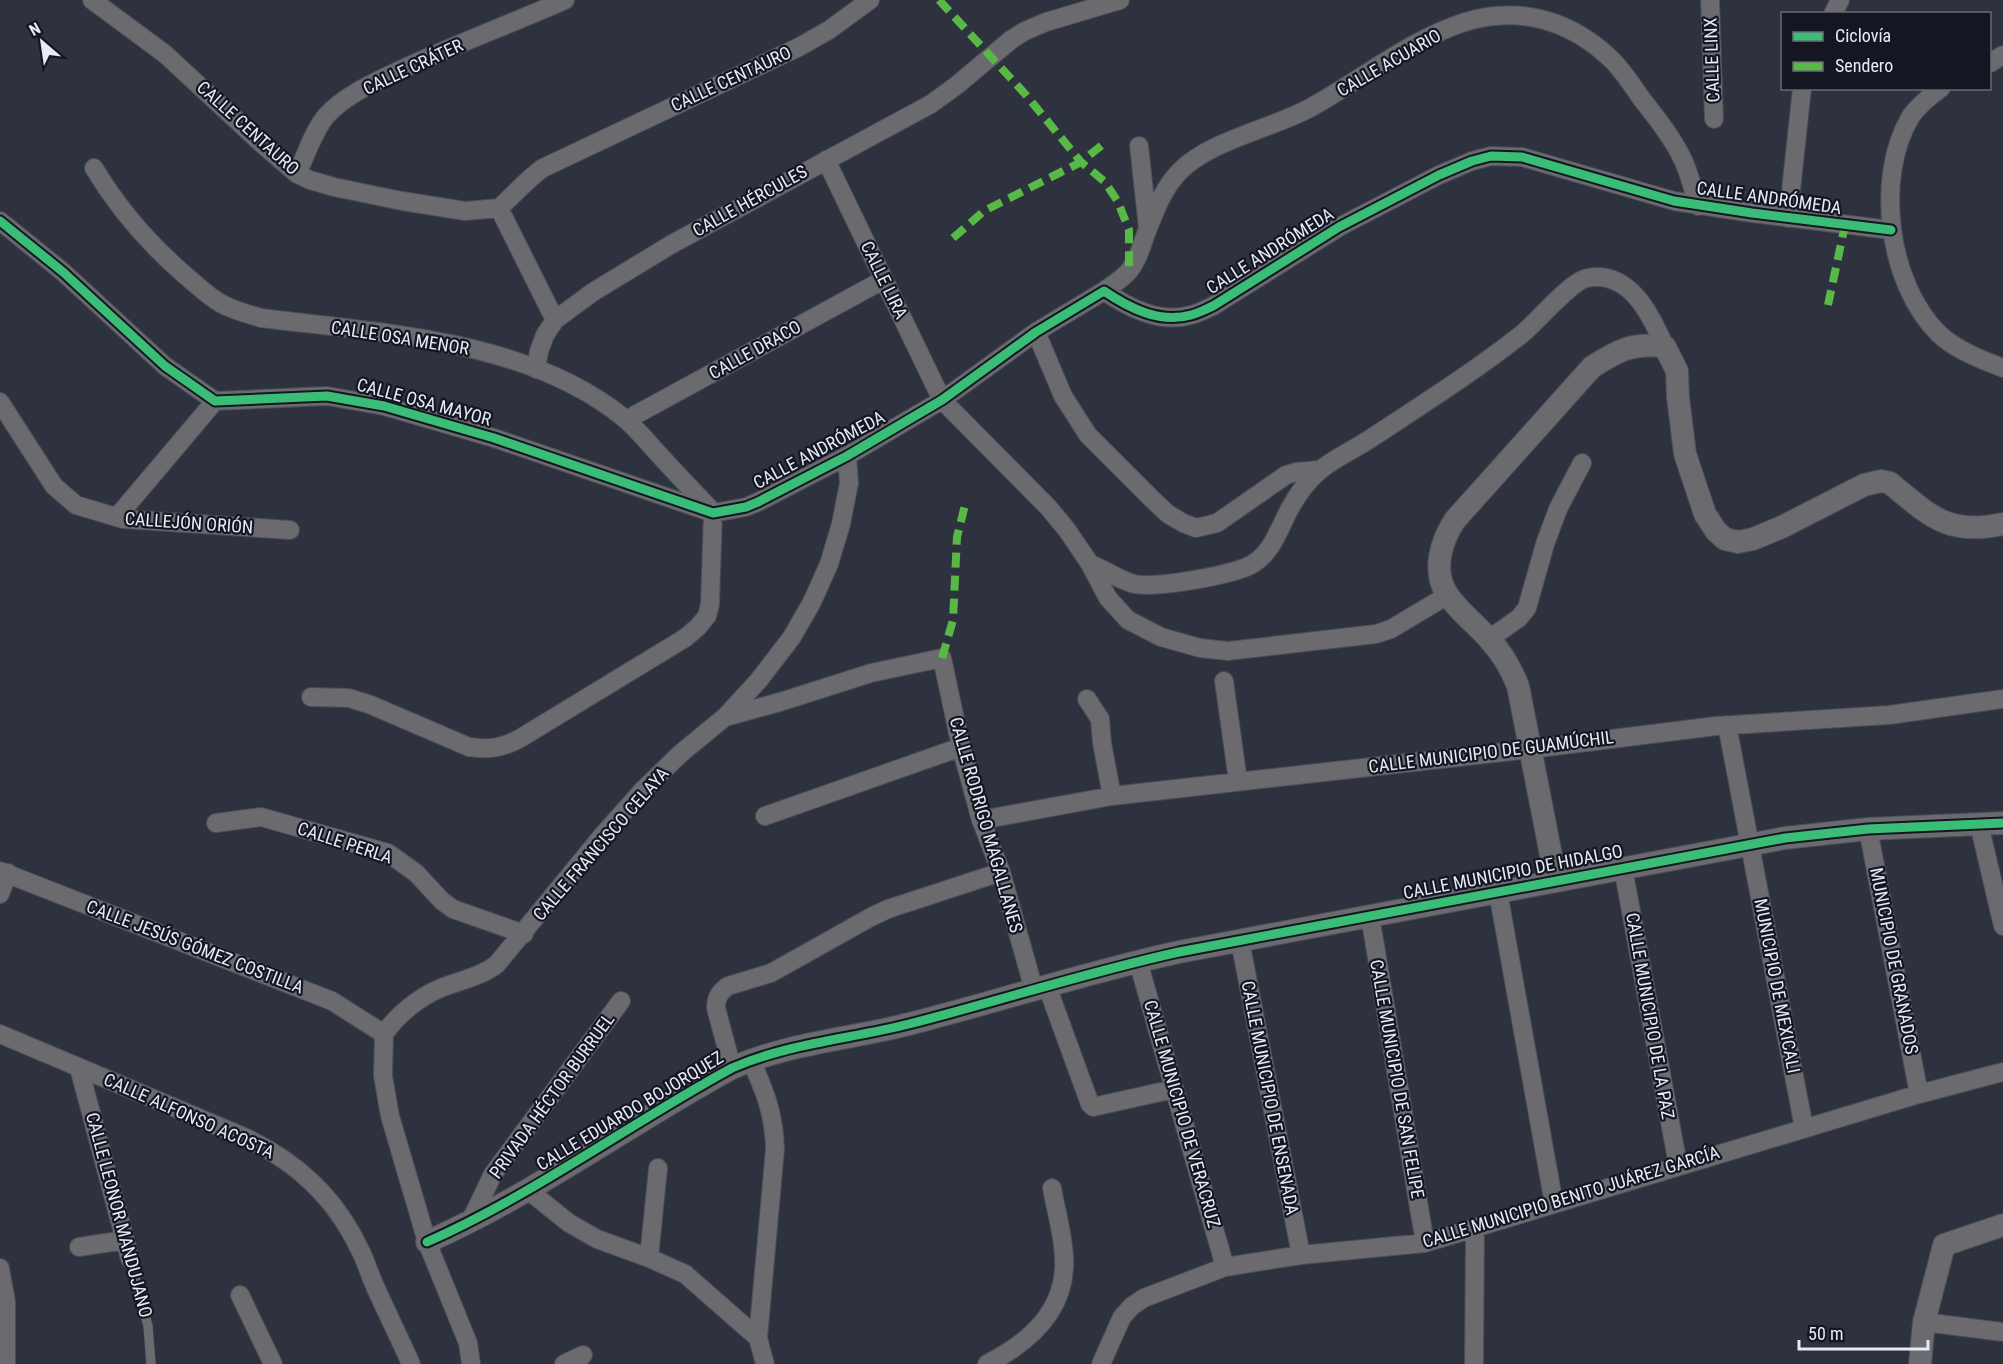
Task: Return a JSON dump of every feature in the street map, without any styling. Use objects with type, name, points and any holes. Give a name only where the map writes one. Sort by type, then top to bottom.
[{"type":"street","name":"CALLE CENTAURO","points":[[92,0],[165,54],[297,174],[334,187],[465,211],[499,208],[519,191],[529,178],[543,168],[799,47],[829,30],[870,0]]},
{"type":"street","name":"CALLE CRÁTER","points":[[297,174],[316,133],[326,117],[342,102],[375,82],[429,56],[565,0]]},
{"type":"street","name":"CALLE HÉRCULES","points":[[536,369],[545,335],[555,321],[593,292],[672,244],[931,104],[1025,31],[1046,22],[1120,0]]},
{"type":"street","name":"CALLE LINX","points":[[1710,0],[1714,119]]},
{"type":"street","name":"CALLE ACUARIO","points":[[1104,291],[1129,271],[1164,193],[1180,171],[1198,158],[1308,110],[1420,42],[1445,30],[1467,22],[1505,14],[1526,15],[1548,20],[1580,35],[1614,63],[1674,143],[1687,170],[1698,206]]},
{"type":"street","points":[[1788,218],[1802,90]]},
{"type":"street","points":[[1938,90],[1927,98],[1912,115],[1897,150],[1892,176],[1891,230],[1906,279],[1919,307],[1938,333],[1951,344],[2003,368]]},
{"type":"street","points":[[1139,146],[1148,230]]},
{"type":"street","name":"CALLE ANDRÓMEDA","points":[[713,513],[746,507],[758,502],[847,456],[942,400],[1036,332],[1104,291],[1129,308],[1147,313],[1173,318],[1191,315],[1213,306],[1339,227],[1439,175],[1472,161],[1491,156],[1522,157],[1624,188],[1698,206],[1891,230]]},
{"type":"street","name":"CALLE LIRA","points":[[826,160],[942,400],[1048,507],[1090,564],[1108,598],[1128,621],[1161,637],[1200,648],[1228,651],[1376,634],[1391,629],[1448,596]]},
{"type":"street","name":"CALLE OSA MENOR","points":[[94,168],[120,209],[150,244],[209,296],[237,311],[261,318],[467,347],[569,382],[626,420],[713,513]]},
{"type":"street","points":[[499,208],[555,321]]},
{"type":"street","points":[[0,220],[63,272],[165,366],[215,401],[117,517]]},
{"type":"street","points":[[1090,564],[1131,583],[1144,585],[1218,575],[1244,569],[1261,558],[1270,548],[1297,497],[1319,470],[1377,435],[1494,355],[1523,332],[1575,284],[1585,278],[1613,280],[1634,294],[1653,320],[1677,371],[1685,454],[1705,514],[1716,531],[1725,539],[1738,542],[1753,538],[1782,527],[1864,485],[1881,481],[1890,483],[1933,518],[1947,525],[1977,527],[2003,524]]},
{"type":"street","name":"CALLE DRACO","points":[[626,420],[883,280]]},
{"type":"street","points":[[1036,332],[1063,396],[1088,435],[1120,464],[1168,514],[1183,523],[1196,528],[1217,524],[1287,475],[1319,470]]},
{"type":"street","points":[[1556,880],[1518,686],[1512,670],[1489,639],[1448,596],[1440,577],[1443,544],[1455,520],[1592,367],[1611,355],[1629,348],[1646,344],[1665,347]]},
{"type":"street","name":"CALLE OSA MAYOR","points":[[215,401],[327,396],[384,406],[494,438],[713,513]]},
{"type":"street","name":"CALLEJÓN ORIÓN","points":[[0,402],[54,486],[76,506],[123,519],[290,530]]},
{"type":"street","name":"CALLE FRANCISCO CELAYA","points":[[384,1034],[400,1015],[429,994],[489,970],[506,955],[602,836],[660,772],[724,717],[759,680],[792,637],[812,602],[829,564],[841,524],[849,483],[847,456]]},
{"type":"street","points":[[1489,639],[1519,618],[1527,608],[1545,544],[1558,509],[1582,463]]},
{"type":"street","points":[[311,697],[349,698],[371,705],[469,747],[501,748],[627,674],[685,638],[698,627],[707,616],[710,604],[713,513]]},
{"type":"street","name":"CALLE RODRIGO MAGALLANES","points":[[724,717],[871,673],[942,658],[961,747],[981,820],[1041,988],[1093,1107],[1174,1089]]},
{"type":"street","points":[[1224,681],[1238,781]]},
{"type":"street","points":[[1087,699],[1100,719],[1112,796]]},
{"type":"street","name":"CALLE MUNICIPIO DE GUAMÚCHIL","points":[[981,820],[1112,796],[1238,781],[1727,725],[1889,714],[2003,699]]},
{"type":"street","name":"MUNICIPIO DE MEXICALI","points":[[1727,725],[1804,1128]]},
{"type":"street","points":[[765,816],[961,747]]},
{"type":"street","name":"CALLE PERLA","points":[[216,823],[261,817],[388,853],[416,873],[442,901],[453,909],[524,934]]},
{"type":"street","name":"CALLE MUNICIPIO DE HIDALGO","points":[[1041,988],[1138,961],[1750,844],[1868,829],[2003,823]]},
{"type":"street","points":[[1979,825],[2003,926]]},
{"type":"street","name":"MUNICIPIO DE GRANADOS","points":[[1868,829],[1919,1094]]},
{"type":"street","name":"CALLE MUNICIPIO DE LA PAZ","points":[[1623,868],[1678,1165]]},
{"type":"street","points":[[0,894],[4,872]]},
{"type":"street","name":"CALLE JESÚS GÓMEZ COSTILLA","points":[[4,872],[332,1001],[384,1034]]},
{"type":"street","points":[[760,1362],[758,1338],[775,1149],[774,1123],[771,1113],[742,1064],[716,1008],[719,994],[728,986],[771,973],[888,909],[1000,872]]},
{"type":"street","points":[[1498,892],[1554,1204]]},
{"type":"street","name":"CALLE MUNICIPIO DE SAN FELIPE","points":[[1370,916],[1425,1243]]},
{"type":"street","name":"CALLE MUNICIPIO DE ENSENADA","points":[[1240,941],[1301,1255]]},
{"type":"street","name":"CALLE MUNICIPIO DE VERACRUZ","points":[[1138,961],[1225,1267]]},
{"type":"street","name":"CALLE EDUARDO BOJORQUEZ","points":[[428,1242],[469,1224],[529,1191],[742,1064],[792,1047],[906,1025],[1041,988]]},
{"type":"street","name":"PRIVADA HÉCTOR BURRUEL","points":[[469,1224],[493,1174],[621,1001]]},
{"type":"street","name":"CALLE ALFONSO ACOSTA","points":[[0,1034],[244,1137],[275,1152],[303,1173],[318,1187],[344,1222],[360,1250],[411,1364]]},
{"type":"street","points":[[384,1034],[383,1077],[390,1116],[428,1242],[468,1342],[471,1364]]},
{"type":"street","name":"CALLE LEONOR MANDUJANO","points":[[79,1068],[130,1259]]},
{"type":"street","name":"CALLE MUNICIPIO BENITO JUÁREZ GARCÍA","points":[[1101,1364],[1122,1317],[1132,1306],[1144,1298],[1225,1267],[1301,1255],[1425,1243],[1678,1165],[1919,1094],[2003,1072]]},
{"type":"street","points":[[649,1258],[658,1168]]},
{"type":"street","points":[[987,1364],[1010,1353],[1026,1341],[1045,1320],[1056,1300],[1063,1277],[1064,1257],[1052,1188]]},
{"type":"street","points":[[529,1191],[569,1223],[597,1239],[649,1258],[686,1275],[758,1338]]},
{"type":"street","points":[[1920,1364],[1924,1322],[1944,1245],[2003,1225]]},
{"type":"street","points":[[1474,1229],[1474,1364]]},
{"type":"street","points":[[80,1247],[124,1240]]},
{"type":"street","points":[[0,1268],[6,1302],[6,1364]]},
{"type":"street","points":[[240,1295],[273,1364]]},
{"type":"street","points":[[1924,1322],[2003,1332]]},
{"type":"street","points":[[564,1364],[583,1355]]},
{"type":"lane","name":"CALLE LEONOR MANDUJANO","points":[[130,1259],[148,1326],[151,1364]]},
{"type":"marked path","points":[[939,0],[1026,95],[1081,162],[1105,182],[1118,202],[1129,230],[1129,271]]},
{"type":"marked path","points":[[953,238],[984,211],[1081,162],[1107,141]]},
{"type":"marked path","points":[[1828,305],[1845,225]]},
{"type":"marked path","points":[[942,658],[953,620],[957,537],[966,501]]},
{"type":"cycle path","points":[[0,221],[63,272],[165,366],[215,401],[327,396],[384,406],[494,438],[713,513],[746,507],[758,502],[847,456],[942,400],[1036,332],[1104,291],[1134,308],[1156,316],[1179,317],[1197,313],[1213,306],[1339,227],[1439,175],[1472,161],[1491,156],[1522,157],[1674,201],[1891,230]]},
{"type":"cycle path","points":[[427,1242],[544,1181],[732,1068],[775,1053],[909,1024],[1111,968],[1179,952],[1785,838],[1868,829],[2003,823]]}]
